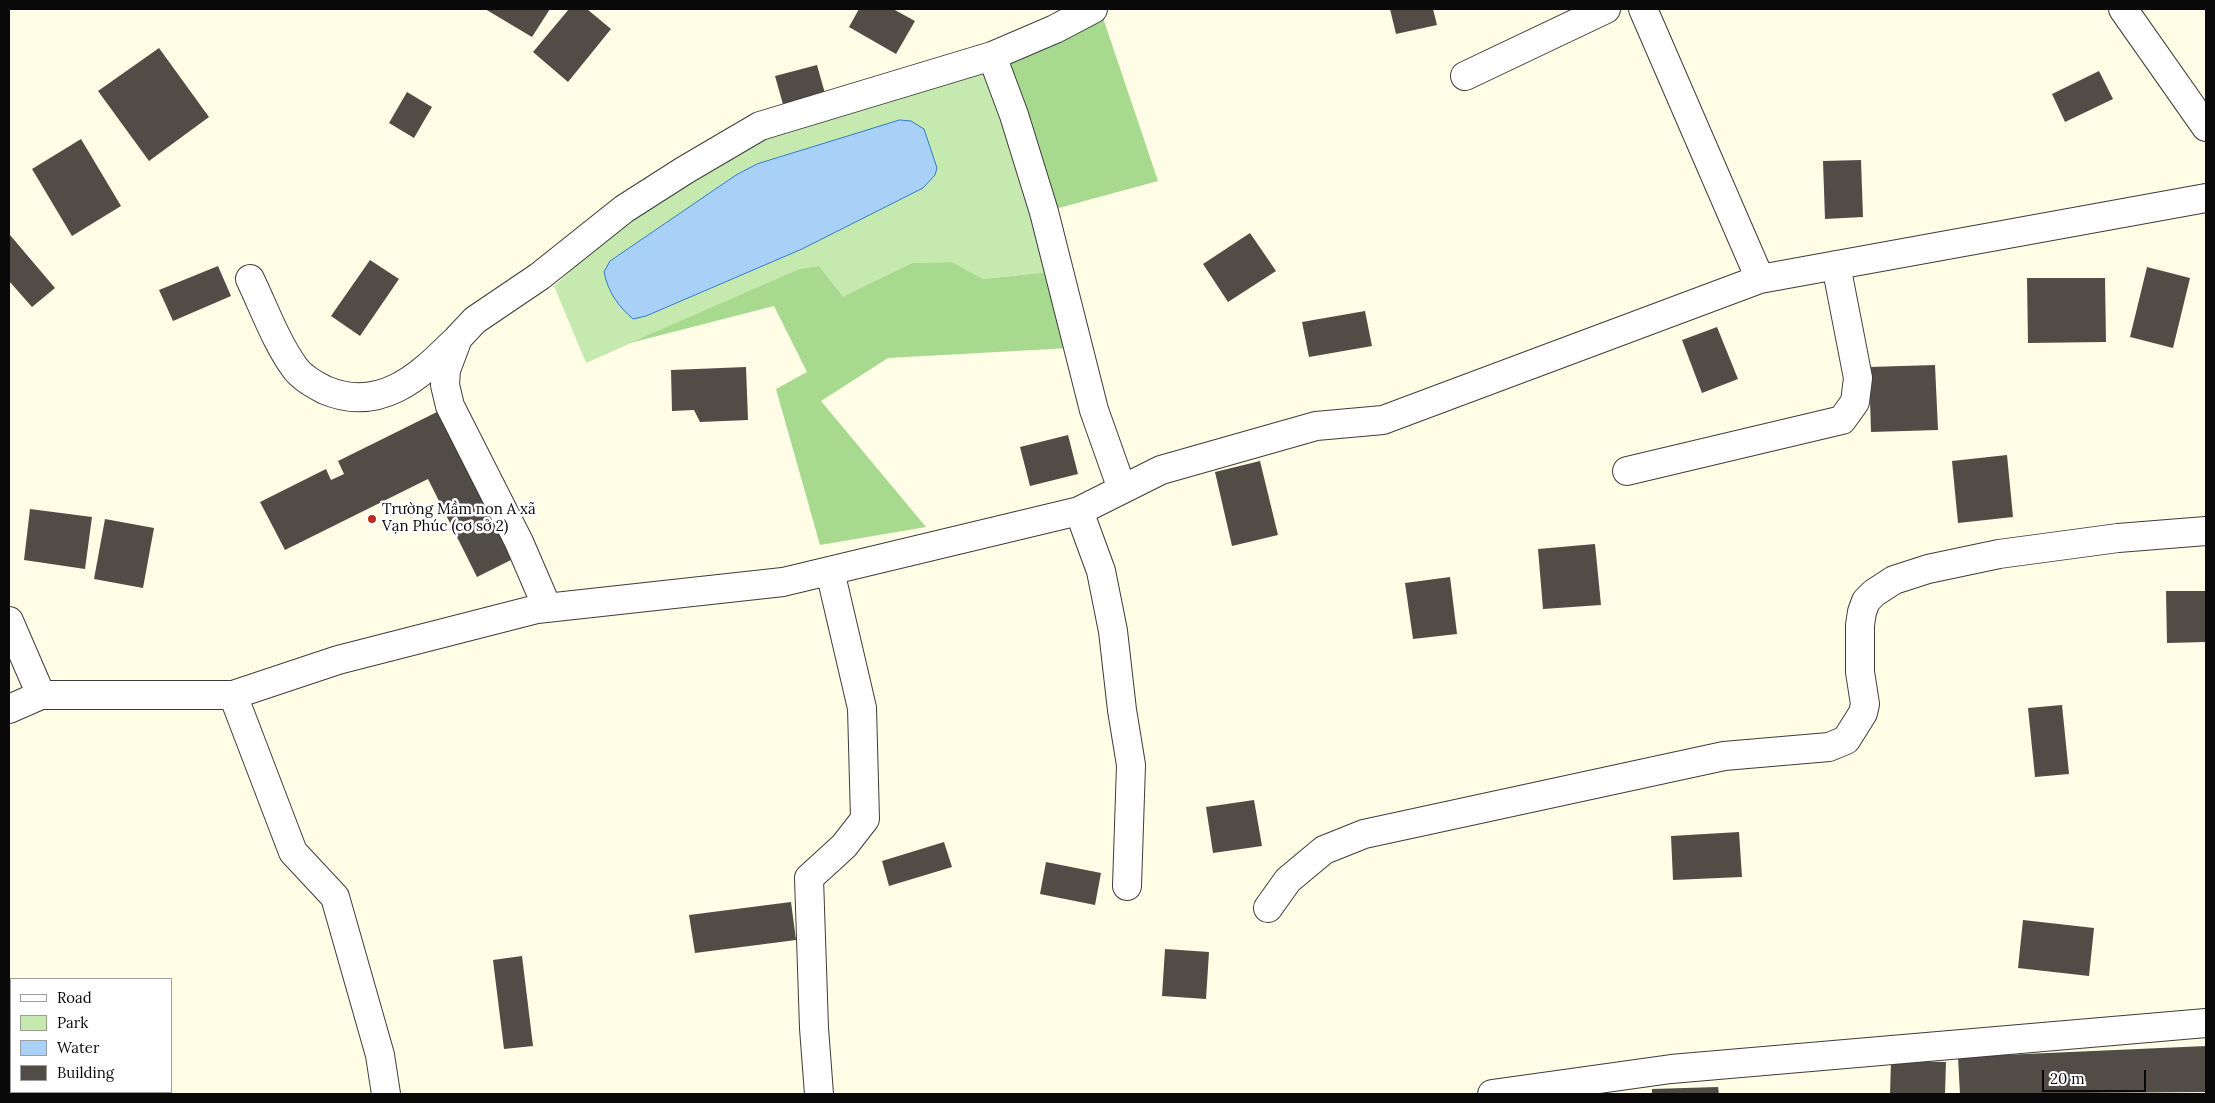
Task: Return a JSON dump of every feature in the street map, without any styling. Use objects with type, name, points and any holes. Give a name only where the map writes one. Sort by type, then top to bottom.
[{"type":"street","points":[[250,279],[295,369],[315,385],[336,394],[371,398],[400,387],[426,370],[492,307],[540,276],[624,209],[685,170],[760,126],[992,56],[1055,29],[1093,9]]},
{"type":"street","points":[[1466,76],[1606,9]]},
{"type":"street","points":[[1643,9],[1760,279]]},
{"type":"street","points":[[2124,9],[2206,127]]},
{"type":"street","points":[[992,56],[1014,115],[1044,212],[1094,410],[1122,490]]},
{"type":"street","points":[[9,709],[41,695],[233,695],[338,660],[547,608],[783,582],[1079,511],[1161,470],[1316,426],[1383,420],[1760,279],[2206,198]]},
{"type":"street","points":[[1627,472],[1842,420],[1855,402],[1858,378],[1836,265]]},
{"type":"street","points":[[458,338],[446,370],[445,385],[447,396],[519,542],[547,608]]},
{"type":"street","points":[[1079,511],[1101,571],[1112,622],[1122,710],[1131,765],[1126,886]]},
{"type":"street","points":[[1268,908],[1288,880],[1324,850],[1364,834],[1724,756],[1829,747],[1846,740],[1857,723],[1865,704],[1860,672],[1860,625],[1862,612],[1866,601],[1874,593],[1894,580],[1998,554],[2118,538],[2206,531]]},
{"type":"street","points":[[819,1094],[814,1028],[808,878],[844,846],[865,819],[862,708],[830,571]]},
{"type":"street","points":[[9,621],[41,695]]},
{"type":"street","points":[[233,695],[293,852],[335,897],[380,1055],[386,1094]]},
{"type":"street","points":[[1492,1094],[1670,1069],[2206,1023]]},
{"type":"green space","points":[[1100,9],[1158,181],[1044,212],[1003,57]]},
{"type":"green space","points":[[1003,57],[1059,271],[983,279],[952,262],[912,263],[843,298],[819,266],[799,269],[586,363],[554,286],[654,195],[725,141]],"holes":[[[785,155],[923,188],[802,249],[646,316],[610,261],[736,175],[757,164]]]},
{"type":"green space","points":[[952,262],[983,279],[1059,271],[1070,348],[888,358],[821,401],[926,527],[820,545],[776,389],[807,372],[774,306],[630,343],[799,269],[819,266],[843,297],[912,263]]},
{"type":"water","points":[[900,120],[911,121],[924,129],[937,168],[935,175],[923,188],[802,249],[646,316],[633,319],[614,298],[604,272],[610,261],[736,175],[757,164]]},
{"type":"building","points":[[485,9],[550,9],[532,37]]},
{"type":"building","points":[[569,9],[587,9],[611,29],[568,82],[533,52]]},
{"type":"building","points":[[859,9],[893,9],[915,21],[896,54],[849,27]]},
{"type":"building","points":[[1390,9],[1433,9],[1437,25],[1396,34]]},
{"type":"building","points":[[159,48],[209,117],[149,161],[98,91]]},
{"type":"building","points":[[817,65],[826,97],[784,108],[775,76]]},
{"type":"building","points":[[2099,71],[2113,99],[2065,122],[2052,94]]},
{"type":"building","points":[[407,92],[432,107],[414,138],[389,123]]},
{"type":"building","points":[[81,139],[121,206],[72,236],[32,169]]},
{"type":"building","points":[[1861,160],[1863,217],[1825,219],[1823,161]]},
{"type":"building","points":[[1250,233],[1276,271],[1228,302],[1203,264]]},
{"type":"building","points":[[10,235],[55,288],[32,307],[9,281]]},
{"type":"building","points":[[370,260],[399,279],[360,336],[331,316]]},
{"type":"building","points":[[218,266],[231,296],[173,321],[159,290]]},
{"type":"building","points":[[2147,267],[2190,278],[2173,348],[2130,337]]},
{"type":"building","points":[[2027,278],[2105,278],[2106,342],[2028,343]]},
{"type":"building","points":[[1365,311],[1372,346],[1309,357],[1302,322]]},
{"type":"building","points":[[1717,327],[1738,379],[1702,393],[1682,340]]},
{"type":"building","points":[[1935,365],[1938,430],[1871,432],[1869,367]]},
{"type":"building","points":[[746,367],[748,420],[700,422],[694,410],[672,411],[671,370]]},
{"type":"building","points":[[439,411],[513,559],[477,577],[428,479],[285,550],[260,502],[326,469],[331,480],[344,474],[338,461]]},
{"type":"building","points":[[1068,435],[1078,474],[1030,486],[1020,447]]},
{"type":"building","points":[[2007,455],[2013,517],[1958,523],[1952,461]]},
{"type":"building","points":[[1260,461],[1278,535],[1232,546],[1215,472]]},
{"type":"building","points":[[30,509],[92,517],[85,569],[24,560]]},
{"type":"building","points":[[105,519],[154,528],[143,588],[94,579]]},
{"type":"building","points":[[1595,544],[1601,605],[1543,609],[1538,549]]},
{"type":"building","points":[[1450,577],[1457,634],[1413,639],[1405,583]]},
{"type":"building","points":[[2166,591],[2206,591],[2206,642],[2167,643]]},
{"type":"building","points":[[2062,705],[2069,774],[2035,777],[2028,708]]},
{"type":"building","points":[[1254,800],[1262,846],[1213,853],[1206,807]]},
{"type":"building","points":[[1739,832],[1742,877],[1673,880],[1671,836]]},
{"type":"building","points":[[944,842],[952,867],[889,886],[882,861]]},
{"type":"building","points":[[1046,862],[1101,873],[1095,905],[1040,894]]},
{"type":"building","points":[[791,902],[796,940],[695,953],[689,915]]},
{"type":"building","points":[[2023,920],[2094,928],[2089,976],[2018,968]]},
{"type":"building","points":[[1165,949],[1209,952],[1206,999],[1162,996]]},
{"type":"building","points":[[522,956],[533,1046],[504,1049],[493,960]]},
{"type":"building","points":[[2206,1046],[2206,1092],[1960,1094],[1958,1057]]},
{"type":"building","points":[[1891,1061],[1946,1062],[1945,1094],[1890,1094]]},
{"type":"building","points":[[1718,1087],[1719,1094],[1652,1094],[1652,1089]]},
{"type":"place","name":"Trường Mầm non A xã Vạn Phúc (cơ sở 2)","points":[[372,519]]}]
